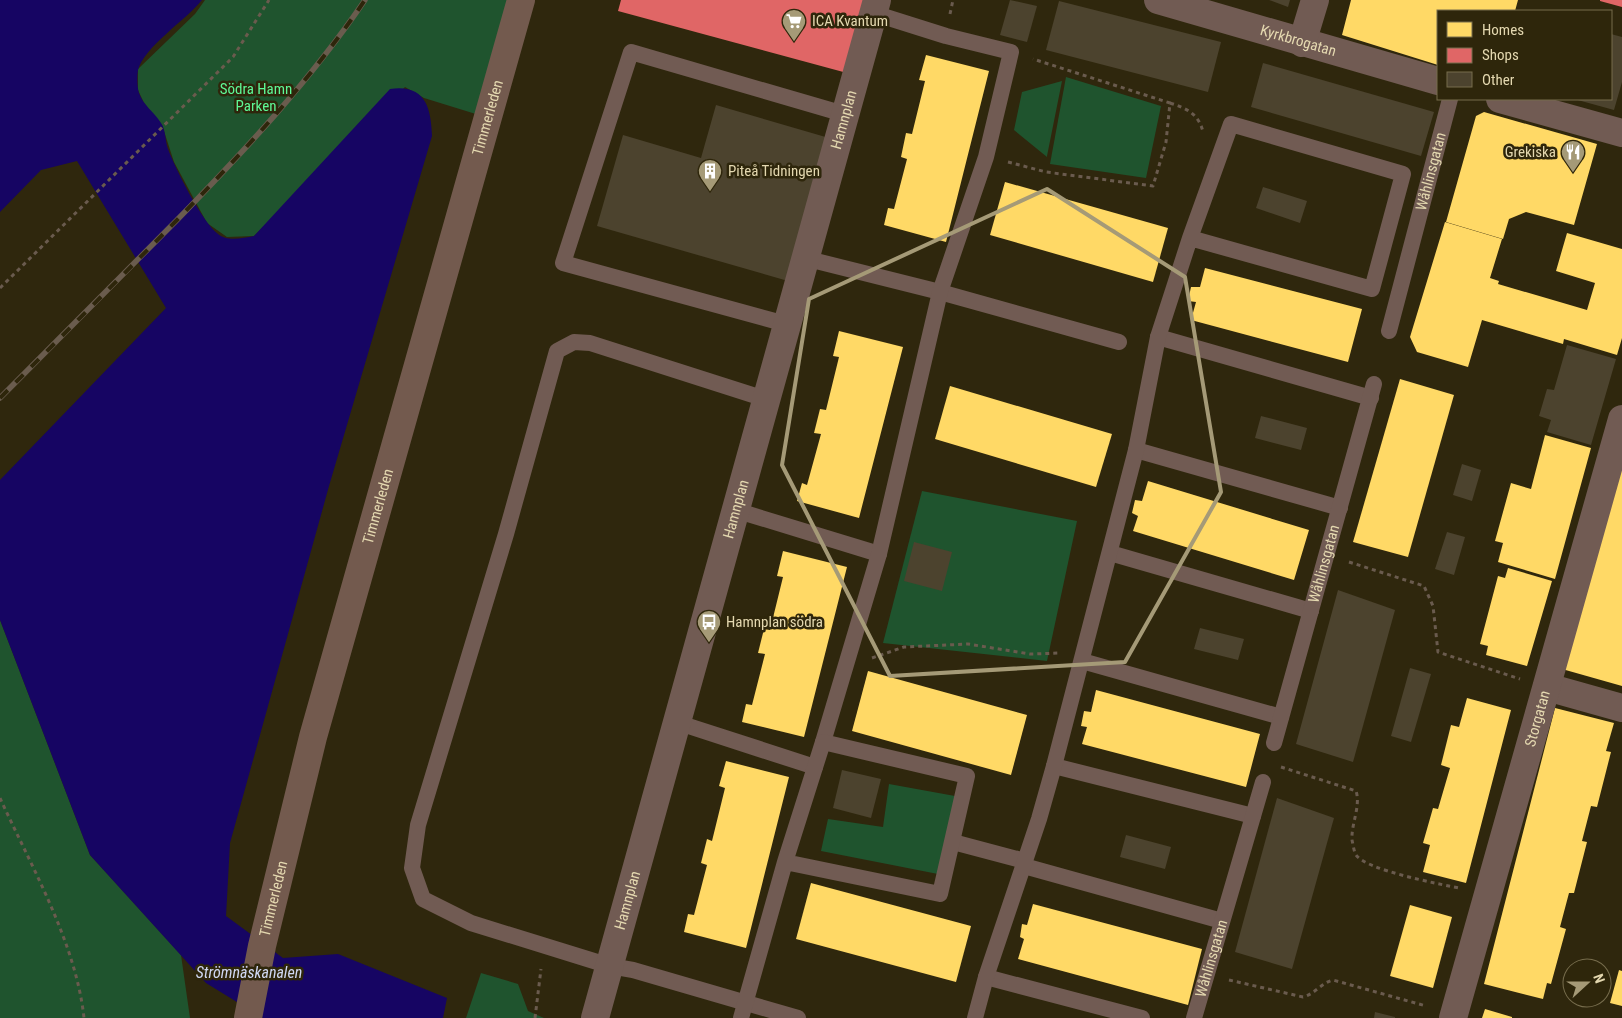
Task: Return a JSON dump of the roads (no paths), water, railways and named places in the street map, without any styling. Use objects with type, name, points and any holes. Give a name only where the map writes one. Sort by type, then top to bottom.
[{"type":"main road","name":"Timmerleden","points":[[248,1018],[275,891],[313,737],[521,0]]},
{"type":"street","name":"Kyrkbrogatan","points":[[1158,0],[1437,81]]},
{"type":"street","points":[[1302,43],[1315,0]]},
{"type":"street","name":"Hamnplan","points":[[595,1018],[734,510],[875,7]]},
{"type":"street","points":[[1504,100],[1622,133]]},
{"type":"street","name":"Storgatan","points":[[1453,1016],[1489,896],[1622,419]]},
{"type":"street","points":[[1547,687],[1622,708]]},
{"type":"lane","points":[[742,1018],[785,862],[879,554],[940,292],[986,157],[1011,52],[946,36],[875,7]]},
{"type":"lane","points":[[786,324],[563,263],[631,52],[844,114]]},
{"type":"lane","name":"Wåhlinsgatan","points":[[1389,331],[1450,100]]},
{"type":"lane","points":[[975,1018],[986,977],[1024,864],[1054,766],[1136,450],[1158,337],[1190,238],[1231,124],[1403,174],[1372,289]]},
{"type":"lane","points":[[1190,238],[1399,297]]},
{"type":"lane","points":[[804,258],[940,292],[1119,342]]},
{"type":"lane","name":"Wåhlinsgatan","points":[[1158,337],[1372,391],[1274,743]]},
{"type":"lane","points":[[765,399],[590,343],[574,342],[557,351],[506,534],[418,825],[412,868],[423,899],[471,923],[610,966],[633,970],[798,1018]]},
{"type":"lane","points":[[1136,450],[1340,508]]},
{"type":"lane","points":[[734,510],[879,554]]},
{"type":"lane","points":[[1110,553],[1311,611]]},
{"type":"lane","points":[[1082,661],[1281,717]]},
{"type":"lane","points":[[676,722],[815,767]]},
{"type":"lane","points":[[785,862],[940,894],[967,776],[823,742]]},
{"type":"lane","points":[[1054,766],[1253,816]]},
{"type":"lane","name":"Wåhlinsgatan","points":[[1194,1018],[1262,782]]},
{"type":"lane","points":[[953,842],[1222,921]]},
{"type":"lane","points":[[986,977],[1142,1018]]},
{"type":"water","name":"Strömnäskanalen","points":[[0,0],[202,0],[148,52],[138,70],[137,78],[139,93],[163,126],[168,149],[190,194],[212,228],[226,238],[235,239],[254,236],[390,89],[402,88],[411,90],[424,100],[428,107],[432,136],[329,486],[230,843],[226,916],[283,958],[338,954],[447,998],[443,1018],[263,1018],[206,983],[90,855],[0,620],[0,480],[166,308],[77,161],[41,170],[0,212]]},
{"type":"railway","points":[[0,398],[176,221],[251,142],[322,59],[365,0]]},
{"type":"place","name":"ICA Kvantum","points":[[794,42]]},
{"type":"place","name":"Grekiska","points":[[1573,173]]},
{"type":"place","name":"Piteå Tidningen","points":[[710,192]]},
{"type":"place","name":"Hamnplan södra","points":[[709,643]]},
{"type":"park label","name":"Södra Hamn Parken","points":[[256,98]]}]
